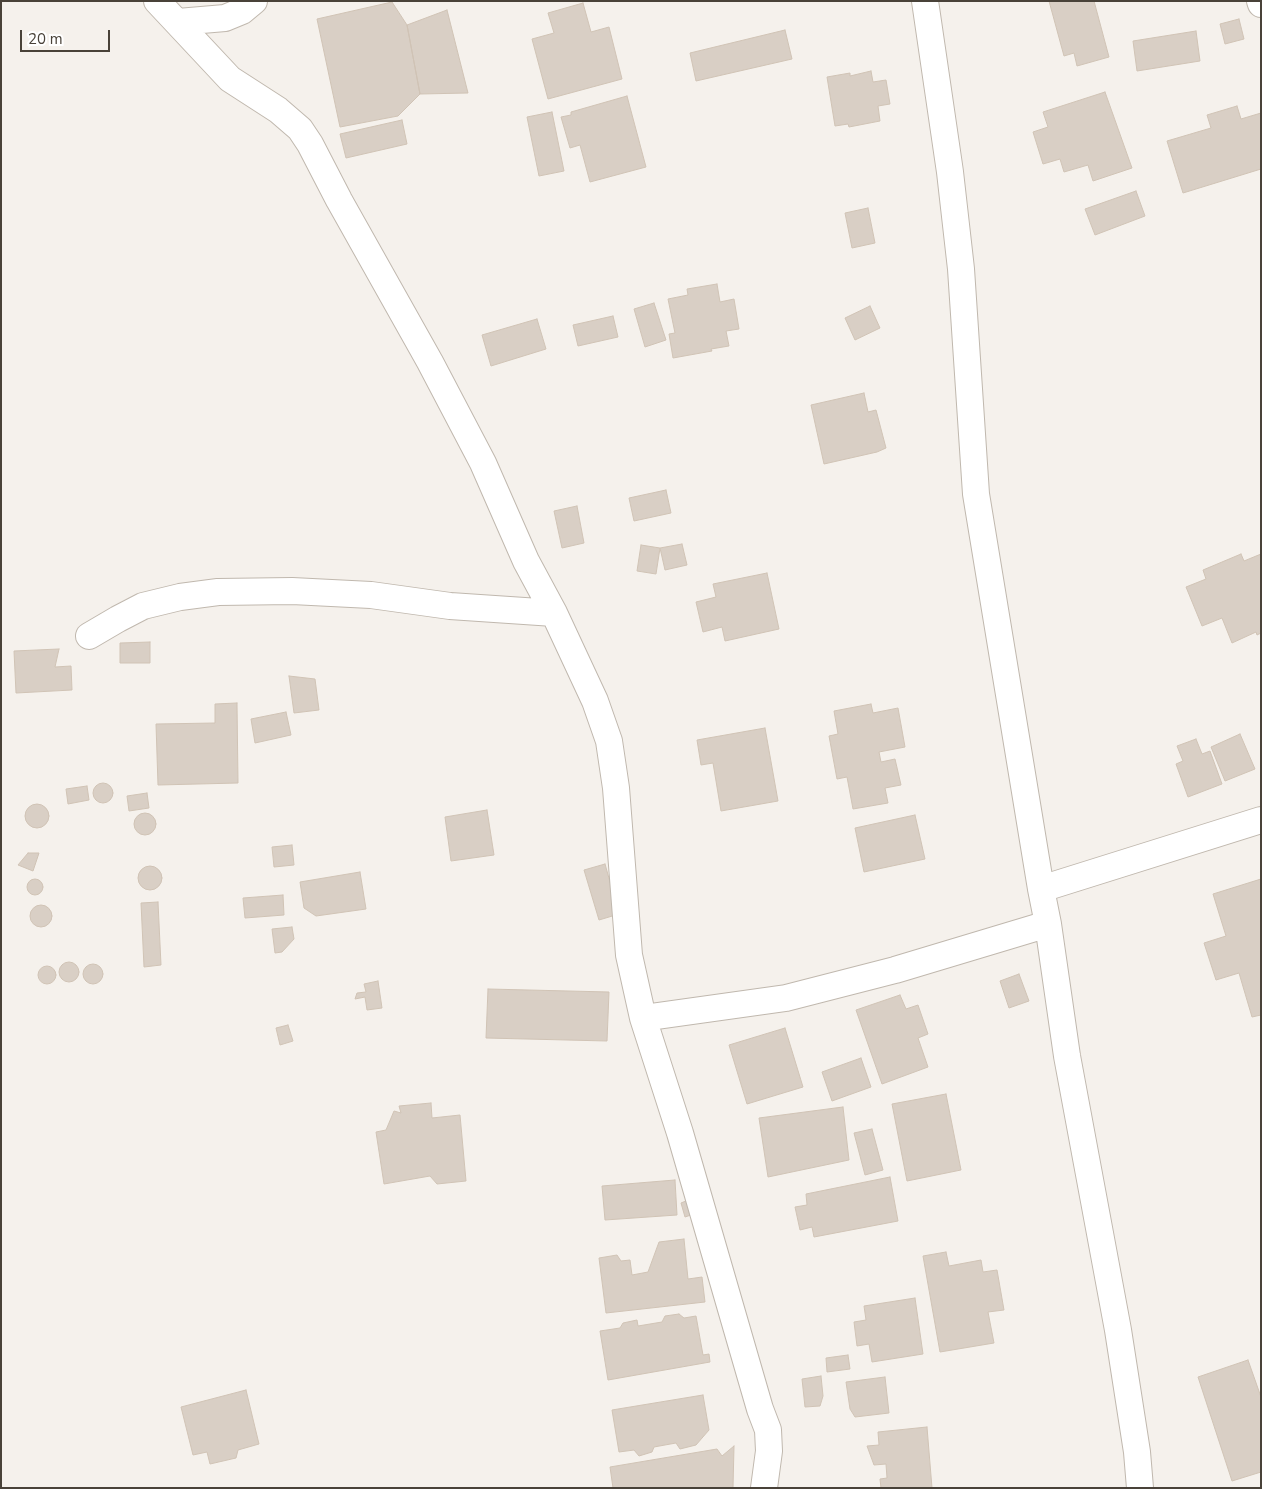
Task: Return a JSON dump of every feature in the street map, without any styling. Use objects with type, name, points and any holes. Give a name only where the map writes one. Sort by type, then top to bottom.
[{"type":"street","points":[[157,1],[230,79],[278,110],[300,129],[310,144],[339,200],[430,362],[483,463],[526,561],[554,613],[596,701],[609,741],[616,788],[629,955],[642,1018],[680,1133],[760,1409],[768,1430],[769,1451],[764,1488]]},
{"type":"street","points":[[178,22],[225,18],[242,12],[254,1]]},
{"type":"street","points":[[925,1],[950,172],[961,269],[976,494],[1048,924],[1067,1056],[1118,1330],[1137,1452],[1140,1488]]},
{"type":"street","points":[[89,636],[143,606],[180,597],[218,592],[292,591],[361,594],[450,606],[554,613]]},
{"type":"street","points":[[1041,889],[1261,820]]},
{"type":"street","points":[[642,1018],[786,998],[895,970],[1048,924]]},
{"type":"building","points":[[1049,1],[1094,1],[1109,57],[1077,66],[1074,53],[1064,56]]},
{"type":"building","points":[[392,2],[407,25],[420,94],[398,116],[340,127],[317,19]]},
{"type":"building","points":[[583,3],[591,32],[609,27],[622,79],[548,99],[532,39],[554,33],[548,13]]},
{"type":"building","points":[[447,10],[468,93],[420,94],[407,25]]},
{"type":"building","points":[[1239,19],[1244,39],[1225,44],[1220,24]]},
{"type":"building","points":[[785,30],[792,59],[696,81],[690,53]]},
{"type":"building","points":[[1196,31],[1200,61],[1137,71],[1133,41]]},
{"type":"building","points":[[871,71],[873,82],[886,80],[890,104],[878,106],[880,121],[849,127],[848,124],[835,126],[827,77],[850,73],[850,76]]},
{"type":"building","points":[[1105,92],[1132,168],[1093,181],[1088,165],[1064,172],[1060,159],[1043,164],[1033,132],[1048,127],[1043,112]]},
{"type":"building","points":[[627,96],[646,167],[590,182],[580,145],[570,148],[561,117],[571,115],[571,112]]},
{"type":"building","points":[[1237,106],[1241,119],[1261,113],[1261,169],[1183,193],[1167,141],[1211,128],[1207,115]]},
{"type":"building","points":[[552,112],[564,171],[539,176],[527,117]]},
{"type":"building","points":[[402,120],[407,144],[346,158],[340,134]]},
{"type":"building","points":[[1136,191],[1145,216],[1095,235],[1085,209]]},
{"type":"building","points":[[868,208],[875,243],[852,248],[845,213]]},
{"type":"building","points":[[717,284],[720,302],[734,299],[739,329],[726,331],[729,346],[673,358],[669,334],[675,333],[668,299],[688,295],[687,289]]},
{"type":"building","points":[[654,303],[666,340],[645,347],[634,309]]},
{"type":"building","points":[[870,306],[880,328],[855,340],[845,318]]},
{"type":"building","points":[[613,316],[618,337],[578,346],[573,325]]},
{"type":"building","points":[[537,319],[546,349],[491,366],[482,335]]},
{"type":"building","points":[[864,393],[868,412],[876,410],[886,448],[877,452],[824,464],[811,405]]},
{"type":"building","points":[[666,490],[671,513],[634,521],[629,498]]},
{"type":"building","points":[[577,506],[584,543],[562,548],[554,511]]},
{"type":"building","points":[[682,544],[687,565],[665,570],[660,548]]},
{"type":"building","points":[[641,545],[660,548],[656,574],[637,571]]},
{"type":"building","points":[[1241,554],[1244,561],[1261,554],[1261,633],[1257,635],[1256,632],[1232,643],[1222,618],[1202,626],[1186,587],[1206,579],[1203,570]]},
{"type":"building","points":[[767,573],[779,629],[725,641],[722,627],[703,632],[696,602],[716,597],[713,584]]},
{"type":"building","points":[[150,642],[150,663],[120,663],[120,643]]},
{"type":"building","points":[[59,649],[55,667],[71,666],[72,690],[16,693],[14,651]]},
{"type":"building","points":[[289,676],[315,679],[319,710],[294,713]]},
{"type":"building","points":[[237,703],[238,783],[158,785],[156,724],[215,723],[215,704]]},
{"type":"building","points":[[871,704],[873,713],[898,708],[905,747],[879,752],[881,762],[895,759],[901,785],[885,788],[888,803],[853,809],[847,777],[837,779],[829,736],[838,734],[834,711]]},
{"type":"building","points":[[286,712],[291,735],[255,743],[251,719]]},
{"type":"building","points":[[765,728],[778,801],[721,811],[713,763],[701,765],[697,740]]},
{"type":"building","points":[[1240,734],[1255,769],[1225,781],[1211,747]]},
{"type":"building","points":[[1196,739],[1202,754],[1210,751],[1222,784],[1188,797],[1176,764],[1183,761],[1177,746]]},
{"type":"building","points":[[103,783],[110,786],[113,793],[110,800],[103,803],[96,800],[93,793],[96,786]]},
{"type":"building","points":[[87,786],[89,800],[68,804],[66,789]]},
{"type":"building","points":[[147,793],[149,808],[129,811],[127,796]]},
{"type":"building","points":[[32,804],[42,804],[49,811],[49,821],[42,828],[32,828],[25,821],[25,811]]},
{"type":"building","points":[[487,810],[494,855],[451,861],[445,817]]},
{"type":"building","points":[[145,813],[153,816],[156,824],[153,832],[145,835],[137,832],[134,824],[137,816]]},
{"type":"building","points":[[915,815],[925,859],[864,872],[855,828]]},
{"type":"building","points":[[292,845],[294,865],[274,867],[272,847]]},
{"type":"building","points":[[28,853],[39,853],[33,871],[18,865]]},
{"type":"building","points":[[605,864],[619,914],[599,920],[584,870]]},
{"type":"building","points":[[150,866],[159,869],[162,878],[159,887],[150,890],[141,887],[138,878],[141,869]]},
{"type":"building","points":[[360,872],[366,909],[316,916],[304,908],[300,882]]},
{"type":"building","points":[[32,879],[38,879],[43,884],[41,893],[32,895],[27,890],[27,884]]},
{"type":"building","points":[[1261,879],[1261,1015],[1252,1017],[1239,973],[1216,980],[1204,943],[1226,936],[1213,894]]},
{"type":"building","points":[[283,895],[284,915],[245,918],[243,898]]},
{"type":"building","points":[[158,902],[161,965],[144,967],[141,903]]},
{"type":"building","points":[[41,905],[49,908],[52,916],[49,924],[41,927],[33,924],[30,916],[33,908]]},
{"type":"building","points":[[292,927],[294,939],[282,952],[275,953],[272,929]]},
{"type":"building","points":[[69,962],[76,965],[79,972],[76,979],[69,982],[62,979],[59,972],[62,965]]},
{"type":"building","points":[[93,964],[100,967],[103,974],[100,981],[93,984],[86,981],[83,974],[86,967]]},
{"type":"building","points":[[43,966],[51,966],[56,971],[54,982],[43,984],[38,979],[38,971]]},
{"type":"building","points":[[1019,974],[1029,1001],[1009,1008],[1000,981]]},
{"type":"building","points":[[378,981],[382,1008],[367,1010],[365,997],[355,999],[357,993],[366,992],[364,984]]},
{"type":"building","points":[[488,989],[609,992],[607,1041],[486,1038]]},
{"type":"building","points":[[900,995],[906,1009],[918,1005],[928,1034],[918,1038],[928,1067],[882,1084],[856,1010]]},
{"type":"building","points":[[288,1025],[293,1041],[280,1045],[276,1028]]},
{"type":"building","points":[[785,1028],[803,1087],[747,1104],[729,1045]]},
{"type":"building","points":[[861,1058],[871,1087],[832,1101],[822,1072]]},
{"type":"building","points":[[946,1094],[961,1170],[907,1181],[892,1104]]},
{"type":"building","points":[[431,1103],[432,1118],[460,1115],[466,1181],[437,1184],[430,1176],[384,1184],[376,1132],[386,1130],[394,1111],[401,1113],[399,1106]]},
{"type":"building","points":[[843,1107],[849,1160],[768,1177],[759,1118]]},
{"type":"building","points":[[872,1129],[883,1170],[865,1175],[854,1133]]},
{"type":"building","points":[[890,1177],[898,1221],[814,1237],[812,1227],[800,1230],[795,1207],[807,1205],[806,1194]]},
{"type":"building","points":[[675,1180],[677,1215],[605,1220],[602,1186]]},
{"type":"building","points":[[693,1198],[697,1213],[685,1217],[681,1203]]},
{"type":"building","points":[[684,1239],[688,1279],[702,1277],[705,1302],[606,1313],[599,1258],[617,1255],[621,1261],[630,1260],[632,1275],[648,1272],[659,1242]]},
{"type":"building","points":[[946,1252],[949,1266],[981,1260],[983,1272],[997,1270],[1004,1310],[988,1312],[994,1343],[940,1352],[923,1256]]},
{"type":"building","points":[[915,1298],[923,1354],[872,1362],[869,1344],[857,1346],[854,1322],[866,1320],[864,1306]]},
{"type":"building","points":[[679,1314],[684,1318],[696,1316],[703,1355],[709,1354],[710,1362],[608,1380],[600,1331],[620,1328],[623,1323],[637,1320],[638,1326],[662,1322],[665,1316]]},
{"type":"building","points":[[848,1355],[850,1369],[827,1372],[826,1358]]},
{"type":"building","points":[[1248,1360],[1261,1397],[1261,1472],[1232,1481],[1198,1377]]},
{"type":"building","points":[[821,1376],[823,1396],[820,1406],[805,1407],[802,1379]]},
{"type":"building","points":[[885,1377],[889,1413],[855,1417],[850,1409],[846,1382]]},
{"type":"building","points":[[246,1390],[259,1444],[238,1450],[236,1458],[210,1464],[207,1452],[193,1455],[181,1407]]},
{"type":"building","points":[[703,1395],[709,1430],[696,1445],[680,1449],[676,1443],[654,1447],[652,1452],[639,1456],[634,1450],[619,1452],[612,1410]]},
{"type":"building","points":[[927,1427],[932,1488],[881,1488],[880,1479],[887,1478],[886,1464],[874,1465],[867,1446],[879,1445],[878,1432]]},
{"type":"building","points":[[734,1446],[733,1488],[613,1488],[610,1467],[717,1449],[722,1456]]}]
